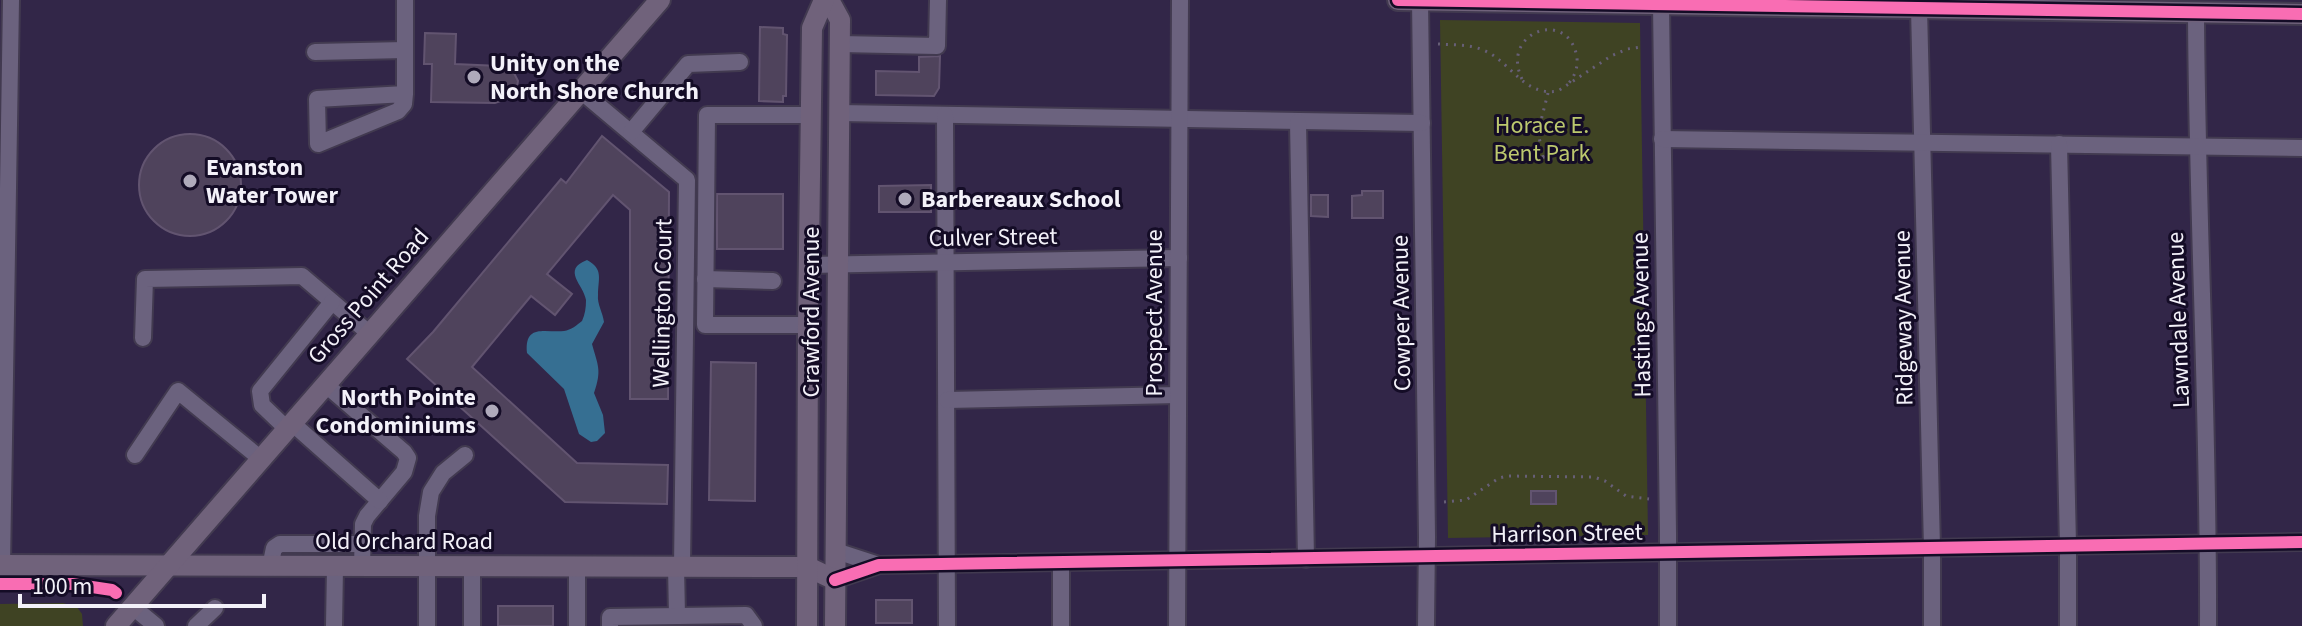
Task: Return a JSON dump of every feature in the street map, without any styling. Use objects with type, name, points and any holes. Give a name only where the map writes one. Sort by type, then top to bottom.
[{"type":"main road","name":"Gross Point Road","points":[[116,626],[660,0]]},
{"type":"main road","name":"Crawford Avenue","points":[[807,626],[812,28],[827,0],[840,20],[835,626]]},
{"type":"main road","points":[[1398,0],[1762,3],[1919,8],[2167,6],[2196,13],[2302,14]]},
{"type":"main road","points":[[808,567],[836,551]]},
{"type":"main road","name":"Old Orchard Road","points":[[1,565],[808,567],[835,580]]},
{"type":"street","points":[[1,565],[11,0]]},
{"type":"street","points":[[405,0],[405,94],[404,104],[398,111],[318,144],[317,99],[405,94]]},
{"type":"street","points":[[840,44],[937,46],[938,0]]},
{"type":"street","name":"Prospect Avenue","points":[[1177,626],[1180,0]]},
{"type":"street","name":"Cowper Avenue","points":[[1420,0],[1426,626]]},
{"type":"street","name":"Hastings Avenue","points":[[1661,4],[1668,626]]},
{"type":"street","name":"Ridgeway Avenue","points":[[1919,8],[1932,626]]},
{"type":"street","name":"Lawndale Avenue","points":[[2196,13],[2209,544],[2208,626]]},
{"type":"street","points":[[315,52],[405,50]]},
{"type":"street","points":[[631,132],[688,64],[740,62]]},
{"type":"street","name":"Wellington Court","points":[[581,91],[687,180],[679,566]]},
{"type":"street","points":[[839,113],[1422,123]]},
{"type":"street","points":[[808,325],[705,325],[705,279],[707,115],[810,115]]},
{"type":"street","points":[[945,115],[947,626]]},
{"type":"street","points":[[1298,122],[1306,559]]},
{"type":"street","points":[[1662,139],[2302,148]]},
{"type":"street","points":[[2059,144],[2068,626]]},
{"type":"street","name":"Culver Street","points":[[809,265],[1179,258]]},
{"type":"street","points":[[143,338],[145,279],[302,276],[370,334]]},
{"type":"street","points":[[705,279],[773,281]]},
{"type":"street","points":[[332,302],[260,391],[262,405],[380,501]]},
{"type":"street","points":[[326,385],[408,458],[404,472],[363,524],[362,567]]},
{"type":"street","points":[[135,455],[178,391],[261,459]]},
{"type":"street","points":[[947,400],[1178,395]]},
{"type":"street","points":[[427,626],[427,516],[431,492],[443,473],[465,455]]},
{"type":"street","name":"Harrison Street","points":[[835,580],[879,565],[2302,542]]},
{"type":"street","points":[[270,567],[274,548],[280,544],[363,544]]},
{"type":"street","name":"Harrison Street","points":[[836,551],[879,565]]},
{"type":"street","points":[[1061,563],[1061,626]]},
{"type":"street","points":[[577,566],[577,626]]},
{"type":"street","points":[[677,616],[679,566]]},
{"type":"street","points":[[334,626],[335,567]]},
{"type":"street","points":[[472,567],[472,626]]},
{"type":"street","points":[[133,607],[156,626]]},
{"type":"street","points":[[196,626],[215,608]]},
{"type":"street","points":[[610,626],[610,617],[746,615],[754,626]]},
{"type":"path","points":[[1528,86],[1521,77],[1517,56],[1527,37],[1546,30],[1566,36],[1575,47],[1578,60],[1575,74],[1567,86]]},
{"type":"path","points":[[1438,44],[1481,49],[1528,86],[1548,93],[1567,86],[1611,56],[1642,47]]},
{"type":"path","points":[[1543,157],[1538,132],[1548,93]]},
{"type":"path","points":[[1535,158],[1553,159]]},
{"type":"path","points":[[1444,502],[1466,500],[1499,478],[1539,475],[1594,477],[1626,496],[1649,499]]},
{"type":"green space","name":"Horace E. Bent Park","points":[[1440,20],[1640,23],[1648,535],[1448,538]]},
{"type":"green space","points":[[63,603],[77,607],[82,614],[83,626],[0,626],[0,604]]},
{"type":"water","points":[[587,260],[598,271],[598,298],[604,322],[592,344],[598,373],[594,393],[603,415],[605,433],[597,441],[591,442],[579,434],[564,389],[527,353],[529,337],[533,333],[567,330],[582,321],[586,300],[575,273],[579,264]]},
{"type":"building","points":[[760,27],[783,28],[783,34],[787,35],[786,96],[783,96],[783,102],[759,101]]},
{"type":"building","name":"Unity on the North Shore Church","points":[[425,33],[456,34],[455,64],[500,66],[514,73],[518,81],[516,93],[495,103],[431,102],[432,64],[424,64]]},
{"type":"building","points":[[940,56],[939,88],[934,96],[876,95],[876,71],[919,72],[919,57]]},
{"type":"building","name":"Evanston Water Tower","points":[[190,134],[219,142],[233,156],[241,185],[233,214],[219,228],[190,236],[161,228],[147,214],[139,185],[147,156],[161,142]]},
{"type":"building","points":[[602,136],[669,192],[668,399],[630,399],[630,210],[613,195],[547,274],[572,294],[555,315],[531,296],[472,367],[577,463],[668,465],[667,504],[565,502],[407,359],[561,179],[566,183]]},
{"type":"building","name":"Barbereaux School","points":[[931,185],[931,212],[879,212],[879,186]]},
{"type":"building","points":[[1362,191],[1383,191],[1383,218],[1352,218],[1352,196],[1362,195]]},
{"type":"building","points":[[717,194],[783,194],[783,249],[717,249]]},
{"type":"building","points":[[1311,195],[1328,195],[1328,217],[1311,216]]},
{"type":"building","points":[[711,362],[756,363],[755,501],[709,500]]},
{"type":"building","points":[[1531,491],[1556,491],[1556,504],[1531,504]]},
{"type":"building","points":[[876,600],[912,600],[912,623],[876,623]]},
{"type":"building","points":[[498,606],[553,606],[553,626],[498,626]]},
{"type":"cycle path","points":[[1398,0],[2302,14]]},
{"type":"cycle path","points":[[835,580],[879,565],[2302,542]]},
{"type":"cycle path","points":[[0,584],[72,584],[116,593]]},
{"type":"place","name":"Unity on the North Shore Church","points":[[474,77]]},
{"type":"place","name":"Evanston Water Tower","points":[[190,181]]},
{"type":"place","name":"Barbereaux School","points":[[905,199]]},
{"type":"place","name":"North Pointe Condominiums","points":[[492,411]]}]
